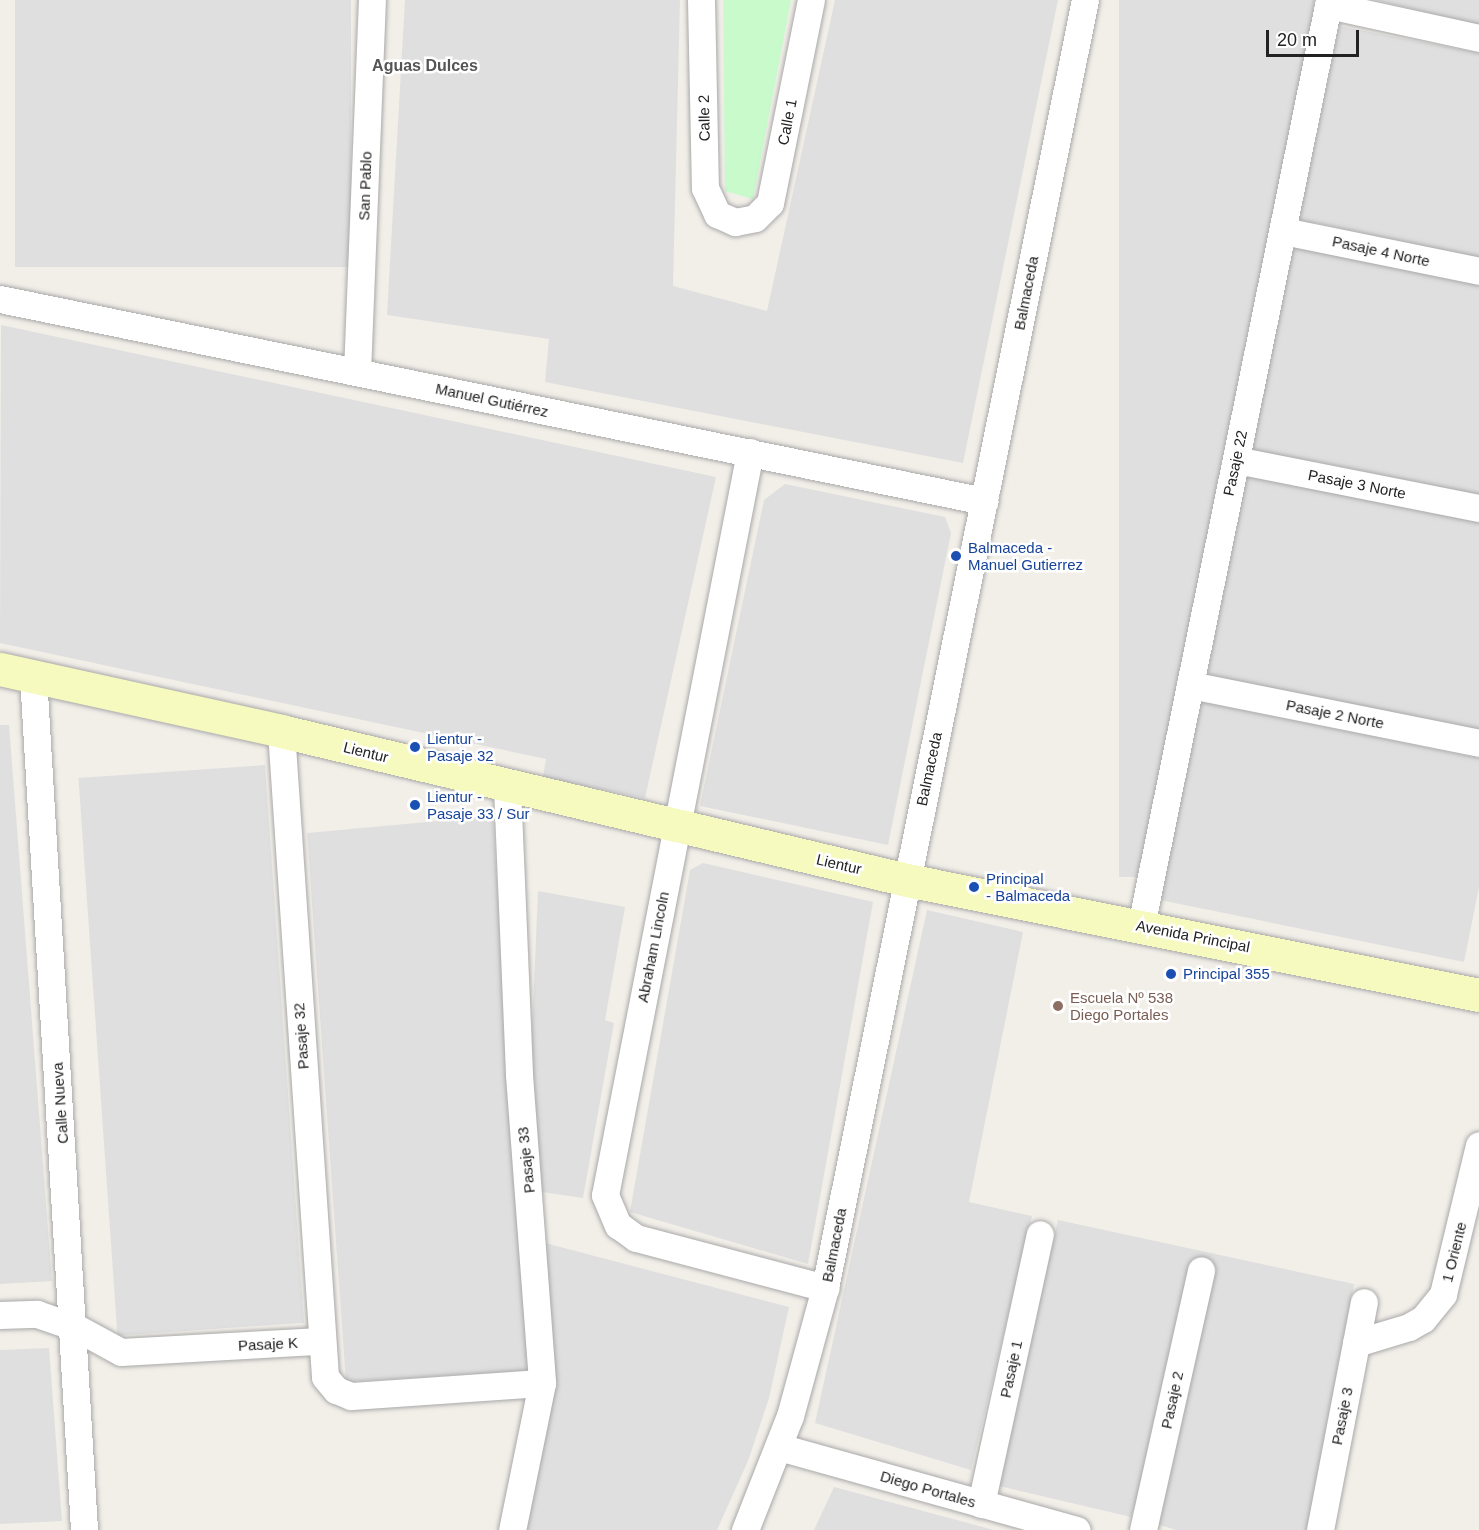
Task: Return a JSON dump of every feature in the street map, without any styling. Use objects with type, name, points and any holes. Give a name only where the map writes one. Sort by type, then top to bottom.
[{"type":"main road","name":"Lientur","points":[[0,669],[281,731],[507,787],[907,880]]},
{"type":"main road","name":"Avenida Principal","points":[[907,880],[1479,995]]},
{"type":"street","name":"San Pablo","points":[[357,372],[372,0]]},
{"type":"street","name":"Calle 2","points":[[701,0],[705,188],[717,214],[735,222]]},
{"type":"street","name":"Calle 1","points":[[735,222],[755,218],[770,203],[811,0]]},
{"type":"street","name":"Balmaceda","points":[[745,1530],[779,1447],[801,1382],[825,1288],[1085,0]]},
{"type":"street","points":[[1328,3],[1479,38]]},
{"type":"street","name":"Pasaje 22","points":[[1141,926],[1328,3]]},
{"type":"street","name":"Pasaje 4 Norte","points":[[1283,231],[1479,271]]},
{"type":"street","name":"Manuel Gutiérrez","points":[[0,299],[984,501]]},
{"type":"street","name":"Abraham Lincoln","points":[[750,452],[606,1184],[608,1206],[618,1225],[636,1238],[825,1288]]},
{"type":"street","name":"Pasaje 3 Norte","points":[[1236,460],[1479,507]]},
{"type":"street","name":"Calle Nueva","points":[[33,676],[75,1327],[84,1530]]},
{"type":"street","name":"Pasaje 2 Norte","points":[[1190,685],[1479,743]]},
{"type":"street","name":"Pasaje 32","points":[[281,731],[320,1341]]},
{"type":"street","name":"Pasaje 33","points":[[507,787],[519,1075],[542,1383],[512,1530]]},
{"type":"street","name":"1 Oriente","points":[[1356,1342],[1409,1327],[1423,1318],[1443,1294],[1479,1145]]},
{"type":"street","name":"Pasaje 1","points":[[981,1504],[1040,1234]]},
{"type":"street","name":"Pasaje 2","points":[[1143,1530],[1201,1270]]},
{"type":"street","name":"Pasaje 3","points":[[1320,1530],[1364,1302]]},
{"type":"street","name":"Pasaje K","points":[[0,1315],[37,1314],[75,1327],[121,1352],[320,1341],[325,1377],[336,1390],[351,1396],[542,1383]]},
{"type":"street","name":"Diego Portales","points":[[779,1447],[1077,1530]]},
{"type":"shaded area","points":[[15,0],[351,0],[351,267],[15,267]]},
{"type":"shaded area","points":[[405,0],[680,0],[673,286],[767,311],[835,0],[1058,0],[963,463],[545,382],[549,339],[387,315]]},
{"type":"shaded area","points":[[1119,0],[1314,0],[1314,877],[1119,877]]},
{"type":"shaded area","points":[[1375,0],[1479,0],[1479,25]]},
{"type":"shaded area","points":[[1339,26],[1479,53],[1479,259],[1299,219]]},
{"type":"shaded area","points":[[1298,247],[1479,283],[1479,495],[1253,449]]},
{"type":"shaded area","points":[[1,325],[716,477],[645,798],[543,777],[546,759],[0,643]]},
{"type":"shaded area","points":[[1250,476],[1479,520],[1479,731],[1207,673]]},
{"type":"shaded area","points":[[785,484],[945,517],[951,533],[888,845],[700,806],[764,500]]},
{"type":"shaded area","points":[[1199,701],[1479,758],[1479,887],[1464,962],[1160,900]]},
{"type":"shaded area","points":[[0,725],[9,725],[52,1281],[0,1284]]},
{"type":"shaded area","points":[[265,765],[304,1323],[117,1336],[78,778]]},
{"type":"shaded area","points":[[493,816],[517,1208],[536,1370],[346,1382],[307,833]]},
{"type":"shaded area","points":[[703,863],[873,902],[808,1264],[630,1212],[690,870]]},
{"type":"shaded area","points":[[538,891],[625,907],[605,1020],[614,1023],[583,1198],[542,1192],[531,1055]]},
{"type":"shaded area","points":[[927,910],[1023,932],[969,1202],[1032,1216],[971,1470],[815,1423]]},
{"type":"shaded area","points":[[1058,1220],[1354,1284],[1307,1530],[1176,1530],[1154,1523],[1157,1513],[1134,1507],[1131,1517],[995,1485]]},
{"type":"shaded area","points":[[545,1243],[789,1307],[769,1398],[748,1461],[717,1530],[521,1530],[546,1388]]},
{"type":"shaded area","points":[[49,1348],[62,1521],[0,1524],[0,1350]]},
{"type":"shaded area","points":[[834,1487],[994,1530],[814,1530]]},
{"type":"green space","points":[[723,0],[791,0],[753,199],[725,191]]},
{"type":"place","name":"Balmaceda - Manuel Gutierrez","points":[[956,556]]},
{"type":"place","name":"Lientur - Pasaje 32","points":[[415,747]]},
{"type":"place","name":"Lientur - Pasaje 33 / Sur","points":[[415,805]]},
{"type":"place","name":"Principal - Balmaceda","points":[[974,887]]},
{"type":"place","name":"Principal 355","points":[[1171,974]]},
{"type":"place","name":"Escuela Nº 538 Diego Portales","points":[[1058,1006]]},
{"type":"district","name":"Aguas Dulces","points":[[425,66]]}]
